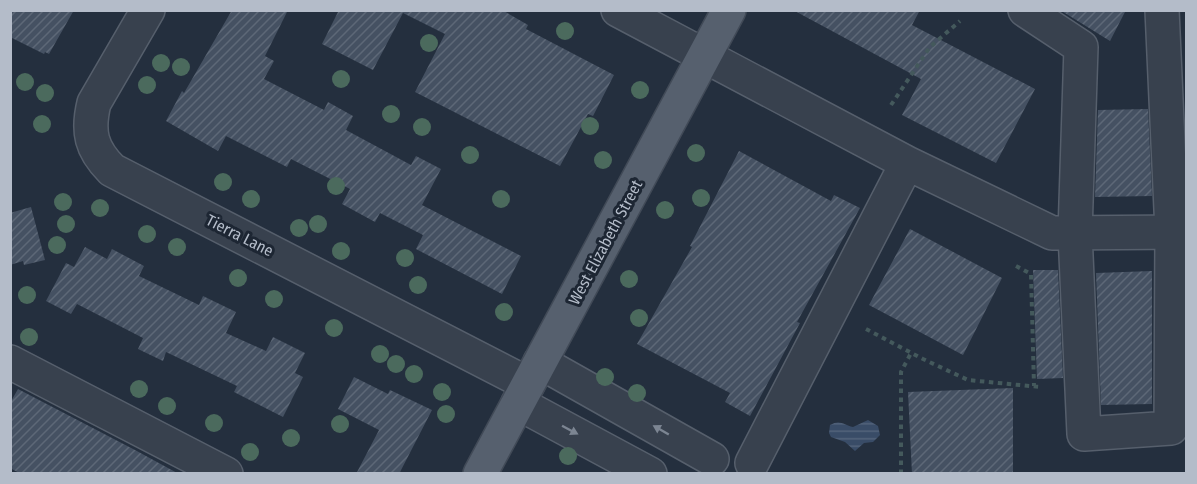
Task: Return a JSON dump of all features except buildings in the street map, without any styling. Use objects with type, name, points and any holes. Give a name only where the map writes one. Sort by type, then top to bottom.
[{"type":"main road","name":"West Elizabeth Street","points":[[480,474],[729,10]]},
{"type":"street","name":"Tierra Lane","points":[[148,10],[94,103],[90,119],[91,137],[100,158],[112,170],[529,383]]},
{"type":"street","points":[[618,10],[907,163],[1052,233],[1180,232]]},
{"type":"street","points":[[1025,10],[1081,47],[1075,233],[1084,434],[1171,428],[1180,232],[1162,10]]},
{"type":"street","points":[[529,383],[705,466],[722,456],[732,455],[742,457],[756,468],[907,163]]},
{"type":"street","points":[[10,362],[226,474]]},
{"type":"street","points":[[529,383],[650,474]]},
{"type":"path","points":[[891,105],[930,47],[960,21]]},
{"type":"path","points":[[1016,266],[1031,274],[1034,386]]},
{"type":"path","points":[[866,329],[968,380],[1040,387]]},
{"type":"path","points":[[901,474],[901,372],[911,353]]},
{"type":"water","points":[[868,420],[878,426],[880,435],[873,442],[864,443],[855,451],[845,442],[831,437],[829,433],[830,425],[833,423],[839,422],[853,427]]}]
